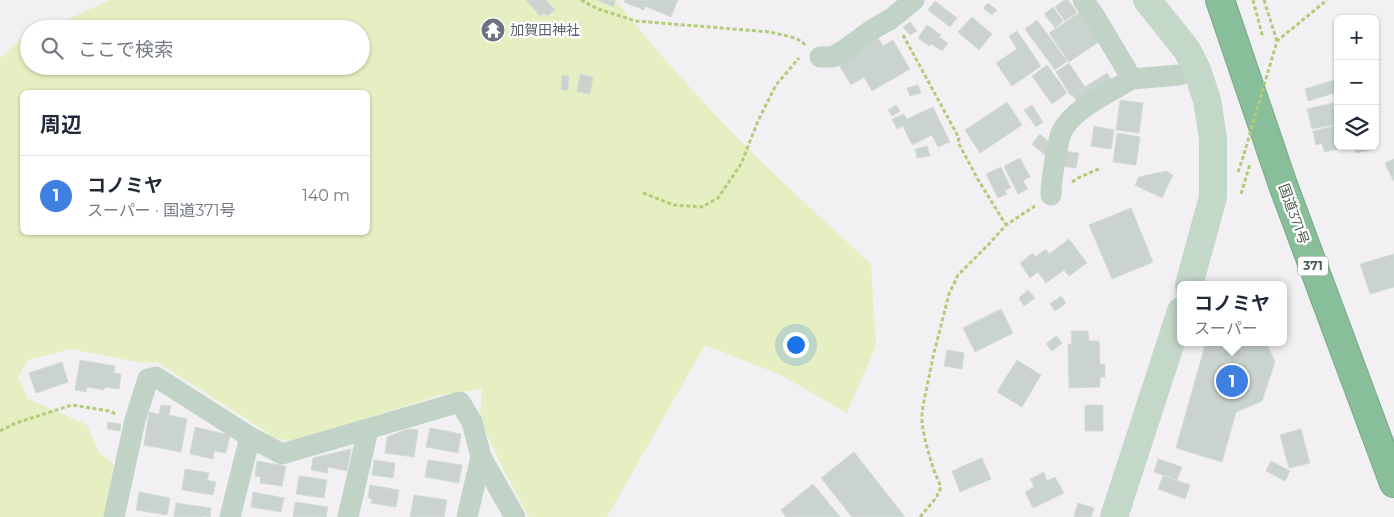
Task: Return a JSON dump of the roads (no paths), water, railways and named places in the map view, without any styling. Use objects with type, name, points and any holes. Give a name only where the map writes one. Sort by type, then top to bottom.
[{"type":"highway","name":"国道371号","points":[[1220,0],[1283,185],[1394,483]]},
{"type":"street","points":[[1083,0],[1094,14],[1132,79]]},
{"type":"street","points":[[1147,0],[1186,50],[1197,70],[1206,100],[1213,138],[1213,197],[1190,281]]},
{"type":"street","points":[[814,52],[832,57],[900,8]]},
{"type":"street","points":[[1052,195],[1051,187],[1058,144],[1061,133],[1073,117],[1097,99],[1132,79],[1179,75],[1197,70]]},
{"type":"street","points":[[1114,517],[1177,323]]},
{"type":"street","points":[[114,517],[135,420],[148,379],[156,377],[250,437],[282,454],[460,402],[472,422],[481,457],[515,517]]},
{"type":"street","points":[[348,517],[368,430]]},
{"type":"street","points":[[230,517],[250,437]]},
{"type":"street","points":[[467,517],[481,457]]},
{"type":"place","name":"加賀田神社","points":[[493,30]]},
{"type":"place","name":"コノミヤ","points":[[1232,381]]}]
